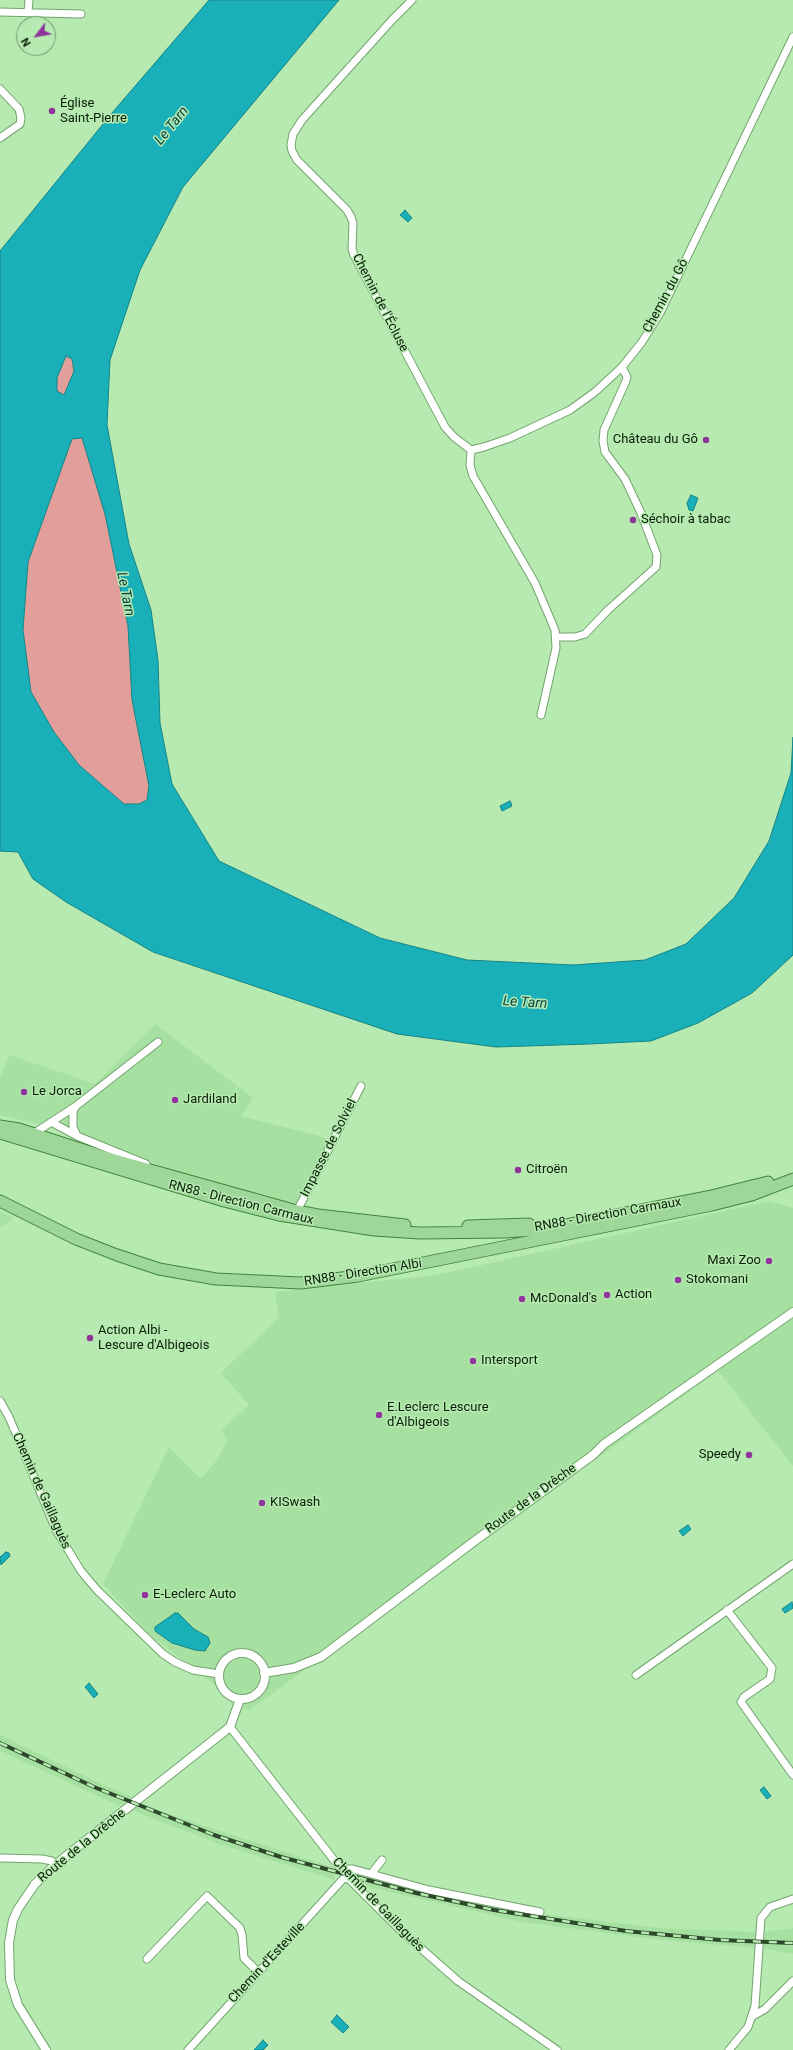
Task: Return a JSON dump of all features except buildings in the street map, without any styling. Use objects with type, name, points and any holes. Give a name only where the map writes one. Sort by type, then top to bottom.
[{"type":"main road","points":[[0,1126],[19,1129],[188,1181],[297,1211],[318,1215],[404,1225],[440,1226],[576,1224]]},
{"type":"main road","name":"RN88 - Direction Carmaux","points":[[0,1133],[224,1201],[326,1224],[374,1230],[462,1234],[540,1229],[576,1224],[760,1185],[793,1173]]},
{"type":"main road","name":"RN88 - Direction Albi","points":[[0,1201],[76,1239],[159,1269],[216,1280],[301,1283],[358,1276],[731,1201],[793,1179]]},
{"type":"street","points":[[28,12],[29,0]]},
{"type":"street","name":"Chemin de l'Écluse","points":[[412,0],[392,20],[302,120],[293,134],[291,145],[292,151],[297,160],[347,210],[353,223],[352,249],[354,255],[445,427],[454,437],[471,450]]},
{"type":"street","points":[[0,12],[81,14]]},
{"type":"street","name":"Chemin du Gô","points":[[471,450],[510,438],[570,410],[595,392],[622,367],[642,342],[660,313],[793,38]]},
{"type":"street","points":[[0,89],[4,98],[19,109],[20,124],[0,138]]},
{"type":"street","points":[[556,637],[575,637],[585,634],[608,610],[656,567],[656,555],[641,513],[625,479],[608,458],[604,447],[604,430],[627,377],[622,367]]},
{"type":"street","points":[[471,450],[470,465],[473,476],[535,583],[549,612],[556,637],[556,648],[541,715]]},
{"type":"street","points":[[33,1134],[76,1106],[158,1042]]},
{"type":"street","name":"Impasse de Solviel","points":[[297,1211],[361,1086]]},
{"type":"street","points":[[76,1106],[73,1111],[73,1127],[78,1136]]},
{"type":"street","points":[[51,1122],[78,1136],[188,1181]]},
{"type":"street","name":"Route de la Drêche","points":[[264,1673],[294,1668],[321,1657],[476,1540],[593,1455],[604,1444],[793,1312]]},
{"type":"street","name":"Chemin de Gaillaguès","points":[[0,1401],[12,1424],[56,1530],[80,1571],[97,1590],[163,1654],[175,1662],[193,1670],[219,1674]]},
{"type":"street","points":[[636,1675],[793,1564]]},
{"type":"street","points":[[727,1610],[772,1668],[770,1679],[744,1697],[741,1702],[793,1775]]},
{"type":"street","points":[[242,1653],[251,1655],[258,1660],[264,1673],[264,1682],[260,1690],[253,1696],[240,1699],[231,1697],[224,1691],[220,1683],[219,1674],[221,1666],[226,1659],[233,1654],[242,1653]]},
{"type":"street","points":[[230,1727],[240,1699]]},
{"type":"street","name":"Route de la Drêche","points":[[46,2050],[18,2005],[10,1980],[8,1955],[10,1932],[18,1909],[35,1884],[55,1865],[230,1727]]},
{"type":"street","name":"Chemin de Gaillaguès","points":[[230,1727],[348,1878],[400,1930],[458,1981],[557,2050]]},
{"type":"street","points":[[0,1858],[42,1859],[52,1861],[55,1865]]},
{"type":"street","points":[[371,1874],[382,1860]]},
{"type":"street","points":[[341,1869],[353,1869],[429,1890],[540,1912]]},
{"type":"street","name":"Chemin d'Esteville","points":[[188,2050],[343,1879],[348,1878]]},
{"type":"street","points":[[147,1959],[207,1896],[240,1928],[244,1958],[258,1972]]},
{"type":"street","points":[[730,2050],[745,2033],[753,2016],[759,1971],[761,1918],[770,1907],[793,1899]]},
{"type":"street","points":[[753,2016],[764,2009],[793,1981]]},
{"type":"shaded area","points":[[67,355],[72,359],[74,371],[64,395],[57,391],[57,378]]},
{"type":"shaded area","points":[[72,438],[82,438],[93,472],[105,514],[128,626],[132,700],[149,786],[147,800],[139,804],[124,804],[79,765],[54,732],[31,692],[23,630],[28,562]]},
{"type":"shaded area","points":[[155,1024],[253,1098],[241,1116],[323,1137],[328,1145],[296,1204],[201,1180],[53,1128],[0,1115],[0,1077],[9,1055],[95,1084]]},
{"type":"shaded area","points":[[769,1201],[793,1208],[793,1466],[718,1371],[248,1711],[147,1632],[103,1584],[169,1447],[201,1479],[217,1460],[227,1441],[222,1430],[249,1405],[221,1373],[279,1317],[275,1292],[437,1275]]},
{"type":"shaded area","points":[[0,1212],[14,1218],[0,1228]]},
{"type":"shaded area","points":[[0,1735],[132,1797],[120,1806],[22,1761],[0,1750]]},
{"type":"shaded area","points":[[141,1803],[177,1817],[332,1867],[335,1880],[219,1844],[132,1810]]},
{"type":"shaded area","points":[[349,1871],[542,1914],[660,1928],[756,1932],[757,1948],[661,1940],[522,1922],[364,1886]]},
{"type":"shaded area","points":[[793,1928],[793,1954],[764,1948],[765,1932]]},
{"type":"water","name":"Le Tarn","points":[[209,0],[339,0],[183,187],[140,270],[110,360],[107,425],[129,544],[151,610],[158,660],[160,723],[172,784],[219,861],[380,938],[467,960],[573,965],[645,960],[686,944],[734,898],[769,841],[791,773],[793,737],[793,955],[752,993],[698,1023],[651,1041],[496,1047],[397,1034],[153,952],[66,902],[33,879],[18,852],[0,851],[0,251],[112,113]],"holes":[[[66,356],[72,359],[74,371],[64,395],[57,391],[57,378]],[[82,438],[105,514],[128,626],[132,700],[149,786],[147,800],[139,804],[124,804],[79,765],[54,732],[31,692],[23,630],[28,562],[72,439]]]},
{"type":"water","points":[[405,210],[412,218],[408,222],[400,215]]},
{"type":"water","points":[[691,495],[698,498],[693,511],[689,510],[687,503]]},
{"type":"water","points":[[510,801],[512,806],[502,811],[500,806]]},
{"type":"water","points":[[688,1525],[691,1529],[683,1536],[679,1531]]},
{"type":"water","points":[[6,1552],[9,1553],[10,1556],[1,1565],[0,1557]]},
{"type":"water","points":[[792,1602],[793,1608],[785,1613],[782,1609]]},
{"type":"water","points":[[175,1613],[178,1613],[194,1629],[208,1637],[210,1643],[205,1651],[195,1650],[172,1643],[155,1631],[155,1627]]},
{"type":"water","points":[[89,1683],[98,1694],[94,1698],[85,1687]]},
{"type":"water","points":[[764,1787],[771,1796],[767,1799],[760,1790]]},
{"type":"water","points":[[337,2015],[349,2027],[343,2033],[331,2022]]},
{"type":"water","points":[[263,2040],[268,2045],[263,2050],[254,2050]]},
{"type":"railway","points":[[0,1743],[94,1787],[214,1835],[281,1857],[416,1893],[494,1910],[626,1931],[720,1940],[793,1943]]},
{"type":"place","name":"Église Saint-Pierre","points":[[52,111]]},
{"type":"place","name":"Château du Gô","points":[[706,440]]},
{"type":"place","name":"Séchoir à tabac","points":[[633,520]]},
{"type":"place","name":"Le Jorca","points":[[24,1092]]},
{"type":"place","name":"Jardiland","points":[[175,1100]]},
{"type":"place","name":"Citroën","points":[[518,1170]]},
{"type":"place","name":"Maxi Zoo","points":[[769,1261]]},
{"type":"place","name":"Stokomani","points":[[678,1280]]},
{"type":"place","name":"Action","points":[[607,1295]]},
{"type":"place","name":"McDonald's","points":[[522,1299]]},
{"type":"place","name":"Action Albi - Lescure d'Albigeois","points":[[90,1338]]},
{"type":"place","name":"Intersport","points":[[473,1361]]},
{"type":"place","name":"E.Leclerc Lescure d'Albigeois","points":[[379,1415]]},
{"type":"place","name":"Speedy","points":[[749,1455]]},
{"type":"place","name":"KISwash","points":[[262,1503]]},
{"type":"place","name":"E-Leclerc Auto","points":[[145,1595]]}]
